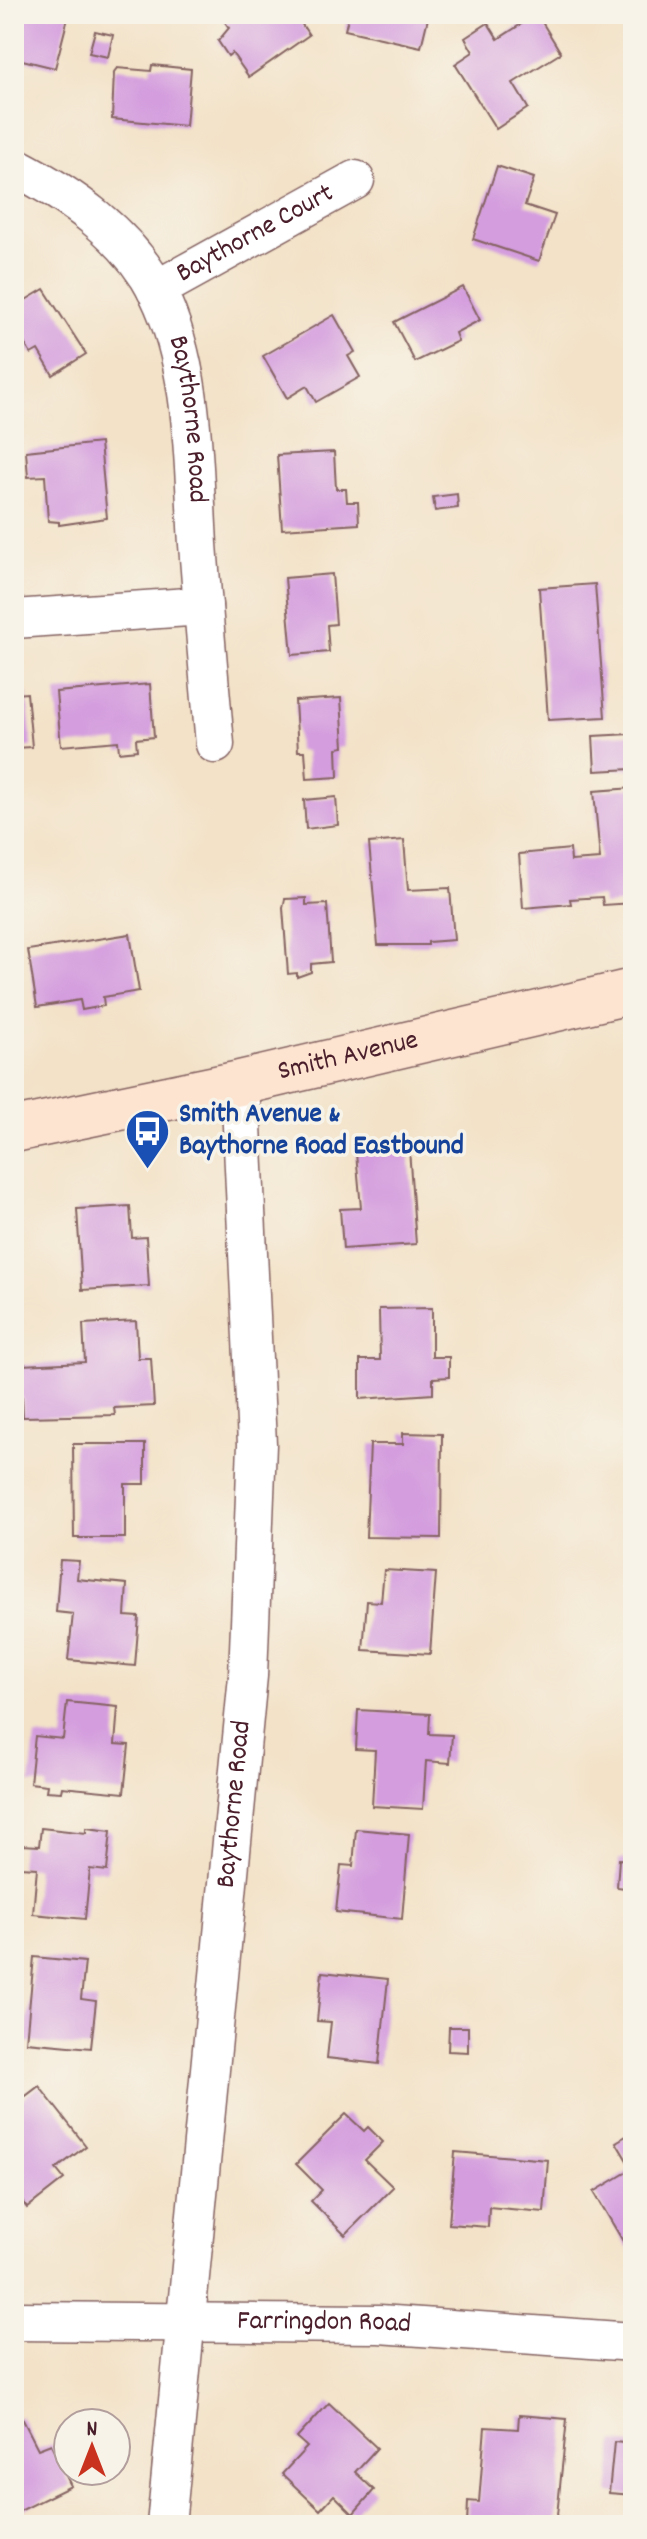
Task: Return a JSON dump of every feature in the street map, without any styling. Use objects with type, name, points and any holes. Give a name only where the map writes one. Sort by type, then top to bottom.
[{"type":"main road","name":"Smith Avenue","points":[[14,1130],[240,1083],[633,991]]},
{"type":"street","name":"Baythorne Road","points":[[14,166],[55,187],[90,212],[126,249],[156,290],[173,329],[184,384],[215,744]]},
{"type":"street","name":"Baythorne Court","points":[[156,290],[355,180]]},
{"type":"street","points":[[14,619],[203,606]]},
{"type":"street","name":"Baythorne Road","points":[[166,2525],[248,1676],[256,1553],[254,1326],[240,1083]]},
{"type":"street","name":"Farringdon Road","points":[[14,2321],[379,2324],[633,2342]]},
{"type":"building","points":[[14,14],[69,14],[55,68],[14,58]]},
{"type":"building","points":[[295,14],[309,35],[249,77],[232,53],[228,56],[218,41],[229,28],[221,16]]},
{"type":"building","points":[[349,14],[429,14],[421,47],[345,30]]},
{"type":"building","points":[[537,14],[561,53],[513,83],[528,108],[496,129],[455,64],[473,52],[465,38],[488,23],[498,39]]},
{"type":"building","points":[[95,31],[113,35],[108,57],[89,53]]},
{"type":"building","points":[[152,65],[191,69],[186,126],[112,119],[114,72],[117,68],[151,71]]},
{"type":"building","points":[[497,166],[534,178],[525,205],[555,215],[539,261],[473,239]]},
{"type":"building","points":[[463,287],[480,320],[455,333],[458,341],[415,362],[394,322]]},
{"type":"building","points":[[44,289],[86,354],[53,375],[38,350],[31,354],[14,327],[14,307]]},
{"type":"building","points":[[334,315],[355,352],[348,356],[360,377],[316,402],[307,386],[287,398],[263,356]]},
{"type":"building","points":[[100,443],[107,518],[59,525],[59,522],[48,521],[45,476],[28,477],[26,451]]},
{"type":"building","points":[[334,452],[336,489],[346,489],[347,502],[358,502],[359,524],[282,529],[277,455]]},
{"type":"building","points":[[457,494],[458,508],[435,511],[433,497]]},
{"type":"building","points":[[332,574],[336,624],[327,625],[329,652],[292,655],[285,578]]},
{"type":"building","points":[[595,584],[605,717],[548,720],[539,588]]},
{"type":"building","points":[[150,684],[154,737],[136,739],[137,750],[119,752],[118,741],[61,746],[56,692]]},
{"type":"building","points":[[27,693],[32,747],[14,748],[14,694]]},
{"type":"building","points":[[341,698],[344,747],[337,748],[338,777],[307,779],[305,751],[298,751],[295,701]]},
{"type":"building","points":[[630,734],[632,769],[595,771],[593,736]]},
{"type":"building","points":[[633,788],[633,903],[603,905],[602,897],[570,899],[571,904],[523,908],[519,854],[570,849],[571,861],[600,859],[594,791]]},
{"type":"building","points":[[336,797],[338,825],[306,829],[304,800]]},
{"type":"building","points":[[404,840],[408,890],[450,888],[454,940],[428,942],[428,945],[378,945],[369,843]]},
{"type":"building","points":[[306,898],[306,905],[327,904],[331,962],[311,964],[311,972],[297,977],[297,973],[288,974],[283,908],[285,899]]},
{"type":"building","points":[[130,934],[139,991],[103,997],[104,1006],[82,1010],[80,1000],[37,1007],[28,950]]},
{"type":"building","points":[[409,1149],[416,1244],[343,1249],[340,1209],[361,1208],[356,1153]]},
{"type":"building","points":[[130,1206],[132,1238],[146,1237],[149,1286],[82,1290],[77,1209]]},
{"type":"building","points":[[432,1308],[432,1357],[449,1357],[449,1377],[433,1378],[433,1394],[360,1399],[360,1360],[380,1360],[379,1309]]},
{"type":"building","points":[[136,1321],[138,1358],[151,1358],[154,1406],[114,1408],[115,1415],[23,1417],[22,1397],[14,1397],[14,1373],[21,1373],[21,1365],[85,1362],[83,1324]]},
{"type":"building","points":[[403,1433],[442,1434],[441,1538],[366,1537],[370,1444],[403,1444]]},
{"type":"building","points":[[73,1444],[145,1444],[145,1484],[125,1484],[125,1538],[74,1538]]},
{"type":"building","points":[[60,1560],[79,1561],[77,1579],[127,1584],[125,1616],[139,1617],[135,1666],[68,1660],[73,1614],[56,1612]]},
{"type":"building","points":[[384,1570],[436,1573],[430,1654],[363,1650],[367,1601],[381,1602]]},
{"type":"building","points":[[67,1702],[118,1707],[115,1744],[129,1745],[124,1793],[62,1787],[61,1792],[46,1791],[47,1785],[30,1783],[35,1736],[63,1739]]},
{"type":"building","points":[[358,1710],[430,1714],[429,1734],[452,1735],[450,1763],[426,1761],[423,1809],[372,1806],[375,1750],[356,1749]]},
{"type":"building","points":[[41,1828],[86,1833],[86,1828],[111,1831],[107,1871],[90,1869],[85,1919],[33,1914],[37,1868],[20,1867],[22,1845],[39,1846]]},
{"type":"building","points":[[356,1829],[409,1834],[402,1919],[336,1912],[341,1865],[353,1866]]},
{"type":"building","points":[[619,1859],[633,1860],[633,1889],[617,1887]]},
{"type":"building","points":[[34,1957],[85,1962],[81,1999],[96,2001],[91,2048],[26,2042]]},
{"type":"building","points":[[322,1972],[388,1979],[379,2064],[327,2058],[331,2022],[317,2021]]},
{"type":"building","points":[[449,2027],[468,2027],[468,2052],[448,2051]]},
{"type":"building","points":[[39,2086],[86,2146],[56,2169],[64,2179],[27,2208],[14,2190],[14,2105]]},
{"type":"building","points":[[346,2114],[364,2131],[368,2127],[383,2142],[365,2160],[393,2187],[345,2235],[311,2201],[322,2190],[296,2164]]},
{"type":"building","points":[[633,2132],[633,2244],[627,2248],[594,2192],[632,2169],[616,2142]]},
{"type":"building","points":[[455,2152],[548,2160],[544,2212],[489,2207],[488,2227],[449,2224]]},
{"type":"building","points":[[329,2403],[377,2448],[355,2472],[374,2490],[353,2514],[334,2495],[320,2510],[282,2474],[307,2447],[297,2438]]},
{"type":"building","points":[[519,2415],[567,2419],[556,2525],[467,2525],[468,2501],[479,2502],[485,2427],[518,2429]]},
{"type":"building","points":[[21,2416],[38,2449],[51,2444],[52,2487],[69,2487],[14,2514],[14,2420]]},
{"type":"building","points":[[614,2442],[633,2444],[633,2495],[609,2493]]},
{"type":"place","name":"Smith Avenue & Baythorne Road Eastbound","points":[[148,1171]]}]
